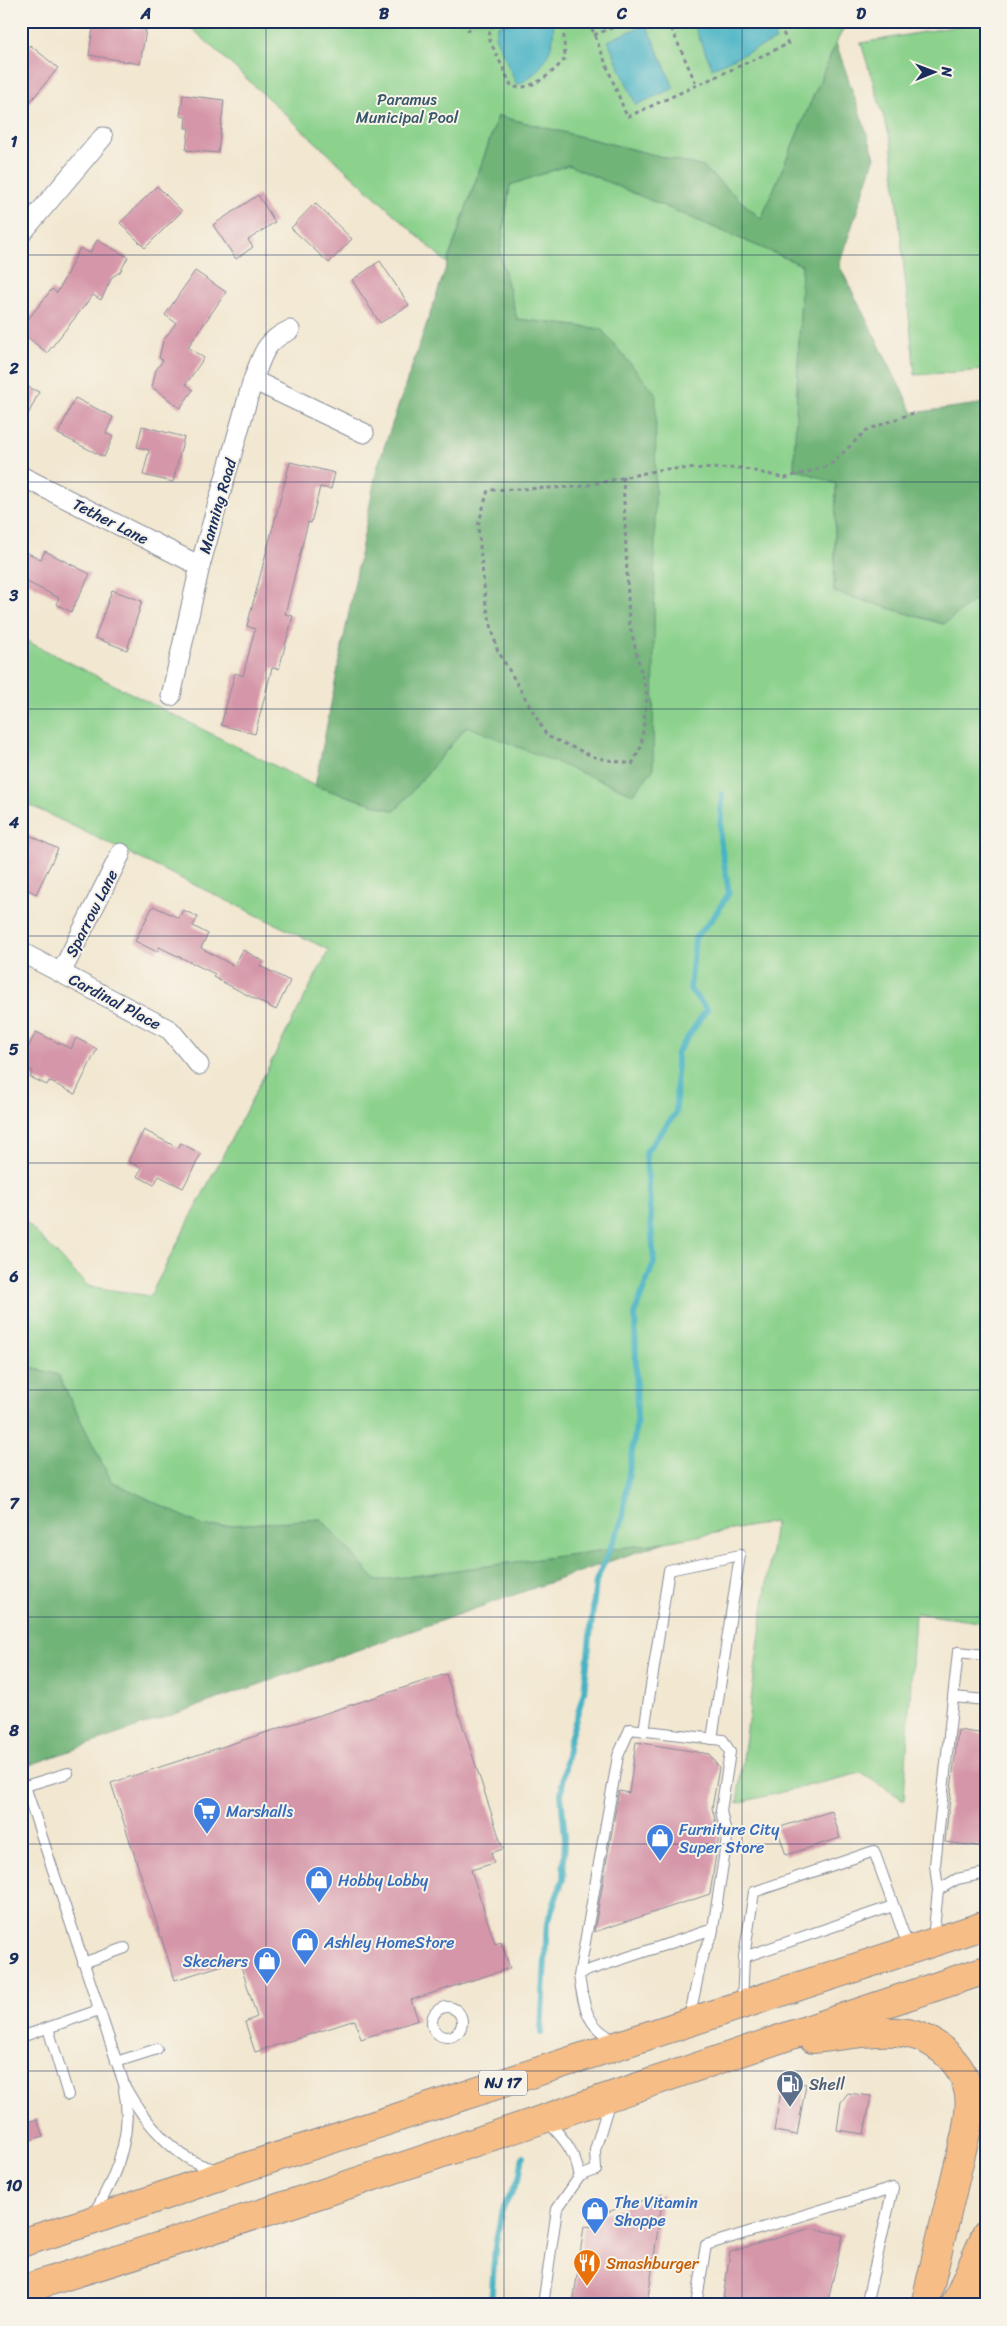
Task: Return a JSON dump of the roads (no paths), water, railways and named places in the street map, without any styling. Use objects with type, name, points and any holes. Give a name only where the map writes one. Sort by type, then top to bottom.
[{"type":"highway","name":"NJ 17","points":[[21,2243],[88,2222],[237,2170],[986,1925]]},
{"type":"highway","points":[[28,2288],[611,2097],[757,2045],[986,1970]]},
{"type":"highway","points":[[757,2045],[897,2032],[921,2037],[933,2043],[953,2059],[961,2071],[969,2094],[968,2125],[925,2305]]},
{"type":"highway","points":[[955,2305],[986,2234]]},
{"type":"highway","points":[[977,2305],[986,2285]]},
{"type":"street","points":[[21,234],[103,137]]},
{"type":"street","name":"Manning Road","points":[[171,696],[200,566],[253,380],[264,351],[273,338],[290,330]]},
{"type":"street","points":[[253,380],[364,433]]},
{"type":"street","name":"Tether Lane","points":[[21,476],[200,566]]},
{"type":"street","name":"Sparrow Lane","points":[[61,973],[121,853]]},
{"type":"street","name":"Cardinal Place","points":[[21,952],[170,1030],[199,1065]]},
{"type":"lane","points":[[644,1731],[670,1570],[740,1555],[712,1739]]},
{"type":"lane","points":[[921,1946],[938,1890],[935,1865],[958,1652],[986,1655]]},
{"type":"lane","points":[[953,1697],[986,1700]]},
{"type":"lane","points":[[623,2044],[607,2037],[593,2025],[584,2009],[580,1973],[618,1756],[630,1730],[723,1740],[730,1752],[721,1810],[728,1838],[712,1929],[702,1957],[689,2022]]},
{"type":"lane","points":[[68,1772],[25,1786],[125,2087],[142,2115],[172,2147],[191,2160],[214,2169],[237,2170]]},
{"type":"lane","points":[[742,2005],[744,1957],[754,1892],[846,1860],[874,1851],[893,1906],[921,1946]]},
{"type":"lane","points":[[938,1890],[957,1879],[986,1873]]},
{"type":"lane","points":[[744,1957],[893,1906]]},
{"type":"lane","points":[[580,1973],[712,1929]]},
{"type":"lane","points":[[83,1963],[125,1948]]},
{"type":"lane","points":[[21,2036],[99,2010]]},
{"type":"lane","points":[[48,2028],[68,2095]]},
{"type":"lane","points":[[116,2062],[157,2049]]},
{"type":"lane","points":[[88,2222],[106,2194],[124,2145],[126,2108],[121,2077]]},
{"type":"lane","points":[[543,2305],[557,2210],[580,2176],[596,2170],[595,2150],[611,2097]]},
{"type":"lane","points":[[545,2118],[566,2140],[575,2156],[580,2176]]},
{"type":"lane","points":[[696,2305],[706,2245],[893,2188],[866,2305]]},
{"type":"water","points":[[511,21],[553,21],[554,31],[546,59],[533,74],[517,85],[495,36],[498,26]]},
{"type":"water","points":[[692,21],[768,21],[776,40],[712,68]]},
{"type":"water","points":[[646,24],[674,88],[636,105],[608,41]]},
{"type":"waterway","points":[[541,2033],[547,1923],[563,1879],[565,1838],[561,1794],[569,1742],[584,1692],[596,1581],[622,1521],[637,1419],[635,1312],[654,1262],[646,1152],[676,1113],[677,1053],[707,1009],[690,990],[695,938],[713,918],[729,893],[720,838],[722,794]]},
{"type":"waterway","points":[[491,2305],[495,2247],[502,2210],[519,2179],[523,2156]]},
{"type":"waterway","points":[[22,2296],[31,2305]]},
{"type":"place","name":"Marshalls","points":[[207,1835]]},
{"type":"place","name":"Furniture City Super Store","points":[[660,1862]]},
{"type":"place","name":"Hobby Lobby","points":[[319,1904]]},
{"type":"place","name":"Ashley HomeStore","points":[[305,1966]]},
{"type":"place","name":"Skechers","points":[[267,1985]]},
{"type":"place","name":"Shell","points":[[790,2108]]},
{"type":"place","name":"The Vitamin Shoppe","points":[[595,2235]]},
{"type":"place","name":"Smashburger","points":[[587,2287]]},
{"type":"park label","name":"Paramus Municipal Pool","points":[[407,108]]}]
